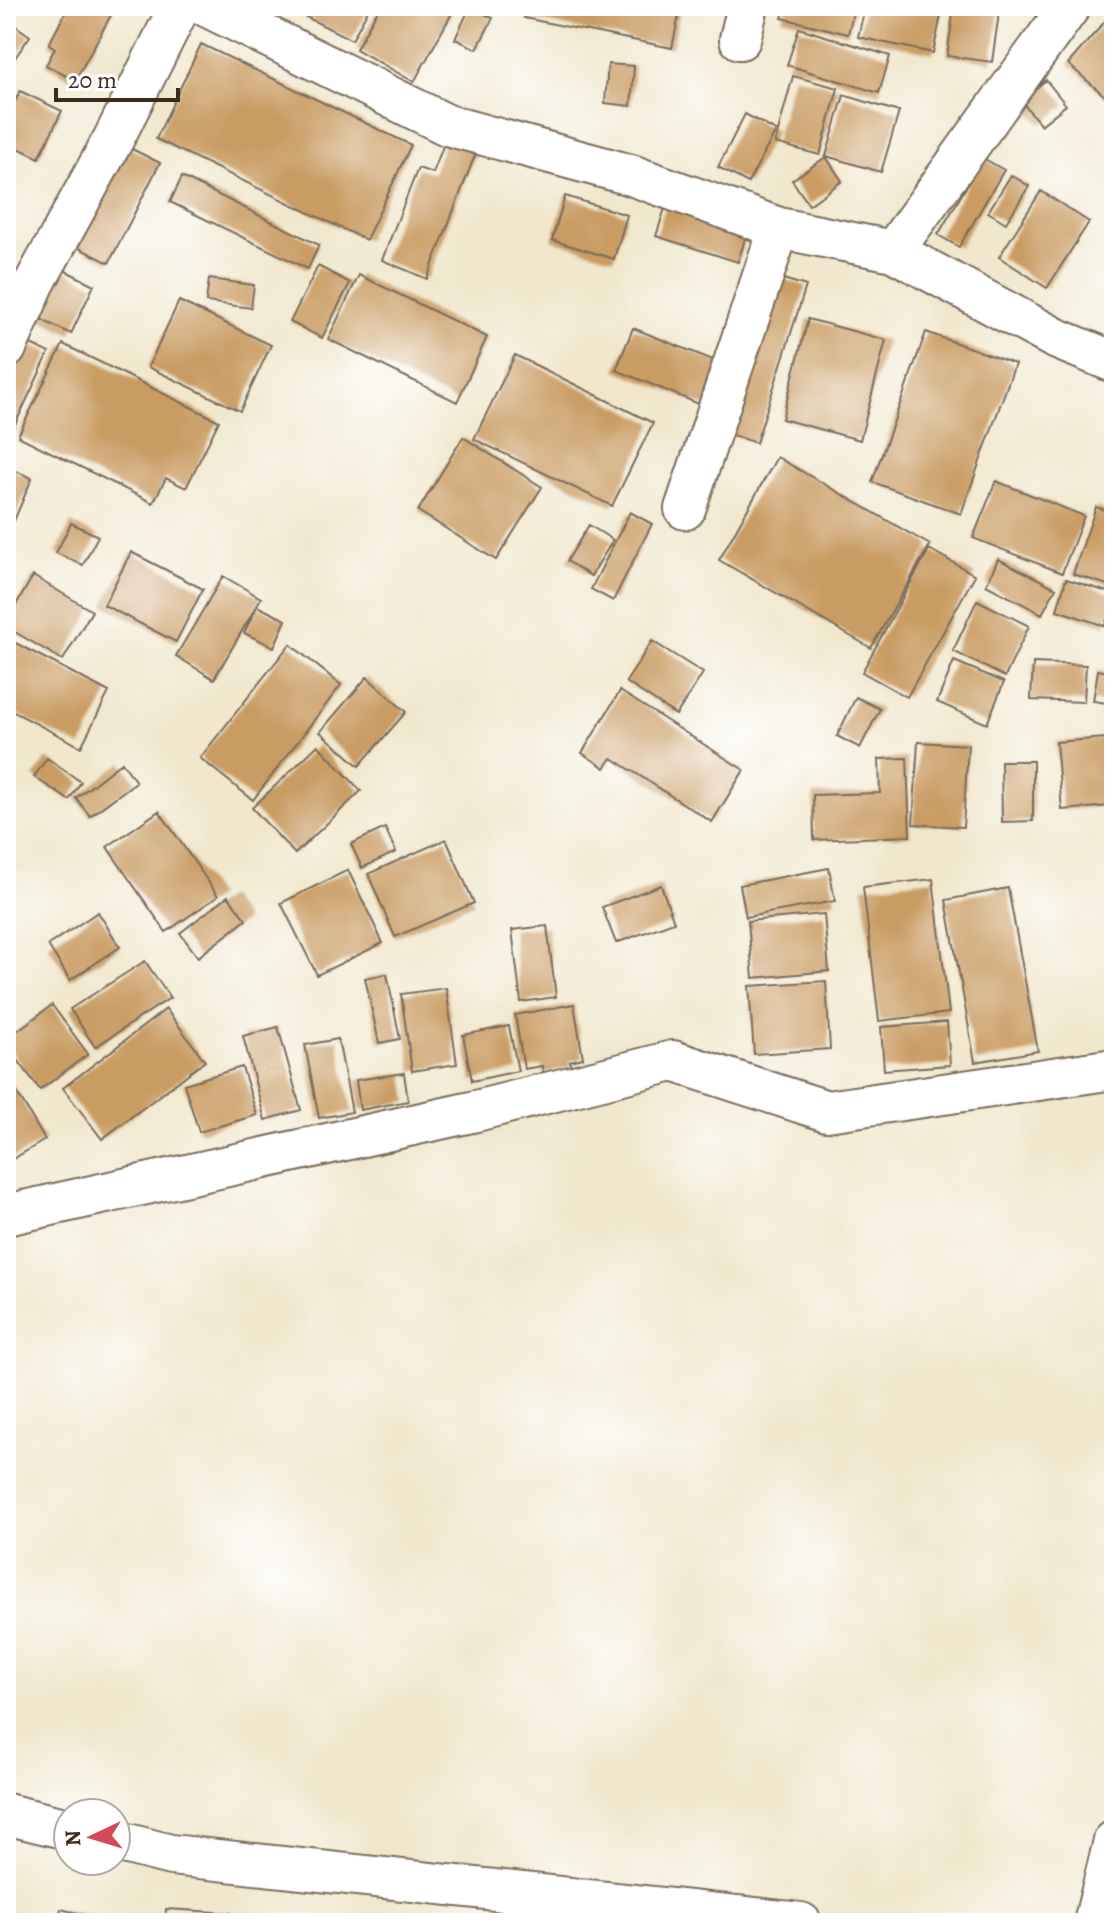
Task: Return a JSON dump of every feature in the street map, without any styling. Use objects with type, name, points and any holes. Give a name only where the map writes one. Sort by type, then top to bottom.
[{"type":"street","points":[[6,348],[34,284],[114,138],[180,6]]},
{"type":"street","points":[[206,6],[447,125],[631,175],[779,228],[893,251],[1055,338],[1114,362]]},
{"type":"street","points":[[893,251],[1070,6]]},
{"type":"street","points":[[685,509],[779,228]]},
{"type":"street","points":[[6,1215],[476,1111],[673,1061],[827,1111],[1114,1069]]},
{"type":"street","points":[[6,1814],[52,1825]]},
{"type":"street","points":[[1094,1923],[1114,1841]]},
{"type":"street","points":[[132,1845],[171,1855],[801,1923]]},
{"type":"building","points":[[69,6],[116,6],[75,81],[46,65],[55,48],[49,44]]},
{"type":"building","points":[[292,6],[370,6],[352,40],[290,9]]},
{"type":"building","points":[[380,6],[456,6],[414,82],[356,49]]},
{"type":"building","points":[[527,6],[681,6],[672,48],[524,18]]},
{"type":"building","points":[[786,6],[855,6],[848,34],[782,18]]},
{"type":"building","points":[[865,6],[943,6],[933,53],[858,37]]},
{"type":"building","points":[[954,6],[1000,6],[992,62],[947,56]]},
{"type":"building","points":[[470,7],[493,18],[477,49],[455,39]]},
{"type":"building","points":[[1114,11],[1114,104],[1068,64]]},
{"type":"building","points":[[6,19],[30,36],[6,71]]},
{"type":"building","points":[[799,28],[890,56],[879,93],[787,65]]},
{"type":"building","points":[[201,44],[411,145],[366,240],[156,139]]},
{"type":"building","points":[[608,64],[634,66],[631,106],[605,103]]},
{"type":"building","points":[[793,76],[838,88],[820,155],[775,143]]},
{"type":"building","points":[[1046,80],[1066,105],[1041,125],[1021,101]]},
{"type":"building","points":[[20,91],[62,111],[39,158],[6,142],[6,120]]},
{"type":"building","points":[[844,95],[899,112],[881,172],[826,156]]},
{"type":"building","points":[[745,114],[776,131],[748,183],[718,167]]},
{"type":"building","points":[[446,138],[477,150],[427,279],[382,260],[418,168],[433,173]]},
{"type":"building","points":[[128,147],[160,163],[109,263],[77,247]]},
{"type":"building","points":[[826,157],[842,181],[809,205],[792,180]]},
{"type":"building","points":[[983,158],[1004,170],[959,247],[938,235]]},
{"type":"building","points":[[1011,175],[1029,186],[1006,223],[988,212]]},
{"type":"building","points":[[182,177],[319,245],[308,269],[170,202]]},
{"type":"building","points":[[1041,191],[1089,222],[1047,288],[999,257]]},
{"type":"building","points":[[565,196],[627,215],[614,259],[552,240]]},
{"type":"building","points":[[667,202],[748,229],[738,262],[656,236]]},
{"type":"building","points":[[318,266],[350,283],[322,338],[290,322]]},
{"type":"building","points":[[58,267],[94,285],[71,334],[34,316]]},
{"type":"building","points":[[767,274],[806,286],[756,443],[719,431]]},
{"type":"building","points":[[359,275],[487,337],[457,402],[328,339]]},
{"type":"building","points":[[209,279],[254,285],[251,308],[206,302]]},
{"type":"building","points":[[179,301],[271,345],[240,411],[148,367]]},
{"type":"building","points":[[808,319],[886,340],[860,440],[782,419]]},
{"type":"building","points":[[633,328],[728,366],[711,409],[616,370]]},
{"type":"building","points":[[926,332],[1015,364],[961,514],[872,482]]},
{"type":"building","points":[[15,336],[49,353],[11,433],[6,430],[6,355]]},
{"type":"building","points":[[63,344],[219,421],[186,488],[166,478],[153,503],[18,436]]},
{"type":"building","points":[[515,355],[653,423],[612,506],[474,439]]},
{"type":"building","points":[[463,437],[542,487],[496,560],[418,511]]},
{"type":"building","points":[[777,457],[930,545],[871,648],[719,560]]},
{"type":"building","points":[[6,467],[32,478],[6,540]]},
{"type":"building","points":[[996,481],[1084,516],[1062,573],[973,538]]},
{"type":"building","points":[[1096,507],[1114,513],[1114,587],[1073,574]]},
{"type":"building","points":[[630,512],[652,524],[613,601],[591,589]]},
{"type":"building","points":[[71,523],[98,536],[83,565],[56,553]]},
{"type":"building","points":[[589,525],[613,540],[591,576],[567,561]]},
{"type":"building","points":[[929,549],[975,575],[907,697],[862,672]]},
{"type":"building","points":[[131,552],[203,589],[176,642],[104,605]]},
{"type":"building","points":[[998,559],[1056,588],[1042,614],[986,585]]},
{"type":"building","points":[[33,576],[92,611],[63,660],[6,627]]},
{"type":"building","points":[[223,576],[261,598],[214,679],[176,656]]},
{"type":"building","points":[[1066,579],[1114,594],[1105,626],[1057,610]]},
{"type":"building","points":[[977,600],[1029,626],[1005,677],[953,651]]},
{"type":"building","points":[[257,606],[286,620],[274,647],[244,633]]},
{"type":"building","points":[[6,638],[109,692],[81,747],[6,708],[6,688],[13,674],[6,671]]},
{"type":"building","points":[[652,641],[703,673],[676,715],[626,682]]},
{"type":"building","points":[[290,644],[341,685],[253,800],[200,758]]},
{"type":"building","points":[[954,661],[1004,682],[987,724],[937,702]]},
{"type":"building","points":[[1033,663],[1086,665],[1084,702],[1031,700]]},
{"type":"building","points":[[1098,670],[1114,673],[1114,704],[1093,701]]},
{"type":"building","points":[[367,677],[406,712],[359,766],[320,732]]},
{"type":"building","points":[[620,691],[744,770],[712,822],[612,758],[605,768],[582,753]]},
{"type":"building","points":[[856,697],[880,709],[860,748],[837,736]]},
{"type":"building","points":[[1105,738],[1111,806],[1062,810],[1056,742]]},
{"type":"building","points":[[918,742],[968,745],[963,827],[913,824]]},
{"type":"building","points":[[318,745],[361,791],[295,854],[252,808]]},
{"type":"building","points":[[47,758],[81,782],[69,800],[34,777]]},
{"type":"building","points":[[907,758],[910,836],[814,840],[813,795],[880,793],[879,759]]},
{"type":"building","points":[[1001,761],[1033,761],[1033,821],[1002,822]]},
{"type":"building","points":[[122,762],[136,782],[90,816],[76,798]]},
{"type":"building","points":[[159,811],[218,896],[166,932],[107,847]]},
{"type":"building","points":[[385,828],[396,852],[362,868],[351,844]]},
{"type":"building","points":[[446,839],[474,903],[395,937],[368,874]]},
{"type":"building","points":[[829,868],[835,901],[746,917],[740,885]]},
{"type":"building","points":[[348,870],[383,943],[317,975],[281,903]]},
{"type":"building","points":[[933,879],[949,1013],[879,1021],[863,887]]},
{"type":"building","points":[[661,885],[674,922],[616,943],[602,907]]},
{"type":"building","points":[[1008,888],[1038,1051],[975,1062],[946,900]]},
{"type":"building","points":[[228,896],[246,920],[198,957],[180,933]]},
{"type":"building","points":[[98,912],[120,947],[70,980],[48,945]]},
{"type":"building","points":[[824,914],[829,971],[753,978],[748,921]]},
{"type":"building","points":[[547,926],[556,997],[521,1002],[512,930]]},
{"type":"building","points":[[145,961],[170,998],[95,1047],[70,1009]]},
{"type":"building","points":[[387,974],[400,1039],[379,1043],[365,978]]},
{"type":"building","points":[[826,981],[830,1049],[754,1054],[749,986]]},
{"type":"building","points":[[446,988],[457,1064],[412,1071],[401,994]]},
{"type":"building","points":[[574,1004],[583,1058],[570,1061],[571,1067],[543,1073],[542,1066],[524,1069],[515,1015]]},
{"type":"building","points":[[52,1005],[88,1054],[40,1090],[6,1044],[6,1039]]},
{"type":"building","points":[[166,1009],[205,1061],[102,1139],[63,1088]]},
{"type":"building","points":[[947,1022],[950,1065],[884,1070],[881,1027]]},
{"type":"building","points":[[509,1026],[518,1071],[472,1081],[463,1035]]},
{"type":"building","points":[[278,1027],[301,1110],[265,1120],[243,1036]]},
{"type":"building","points":[[338,1039],[352,1112],[319,1118],[305,1045]]},
{"type":"building","points":[[242,1067],[257,1115],[199,1132],[184,1084]]},
{"type":"building","points":[[404,1073],[408,1101],[360,1110],[356,1080]]},
{"type":"building","points":[[6,1074],[45,1140],[6,1163]]},
{"type":"building","points":[[61,1909],[113,1922],[113,1923],[57,1923]]},
{"type":"building","points":[[166,1909],[232,1913],[231,1923],[165,1923]]}]
